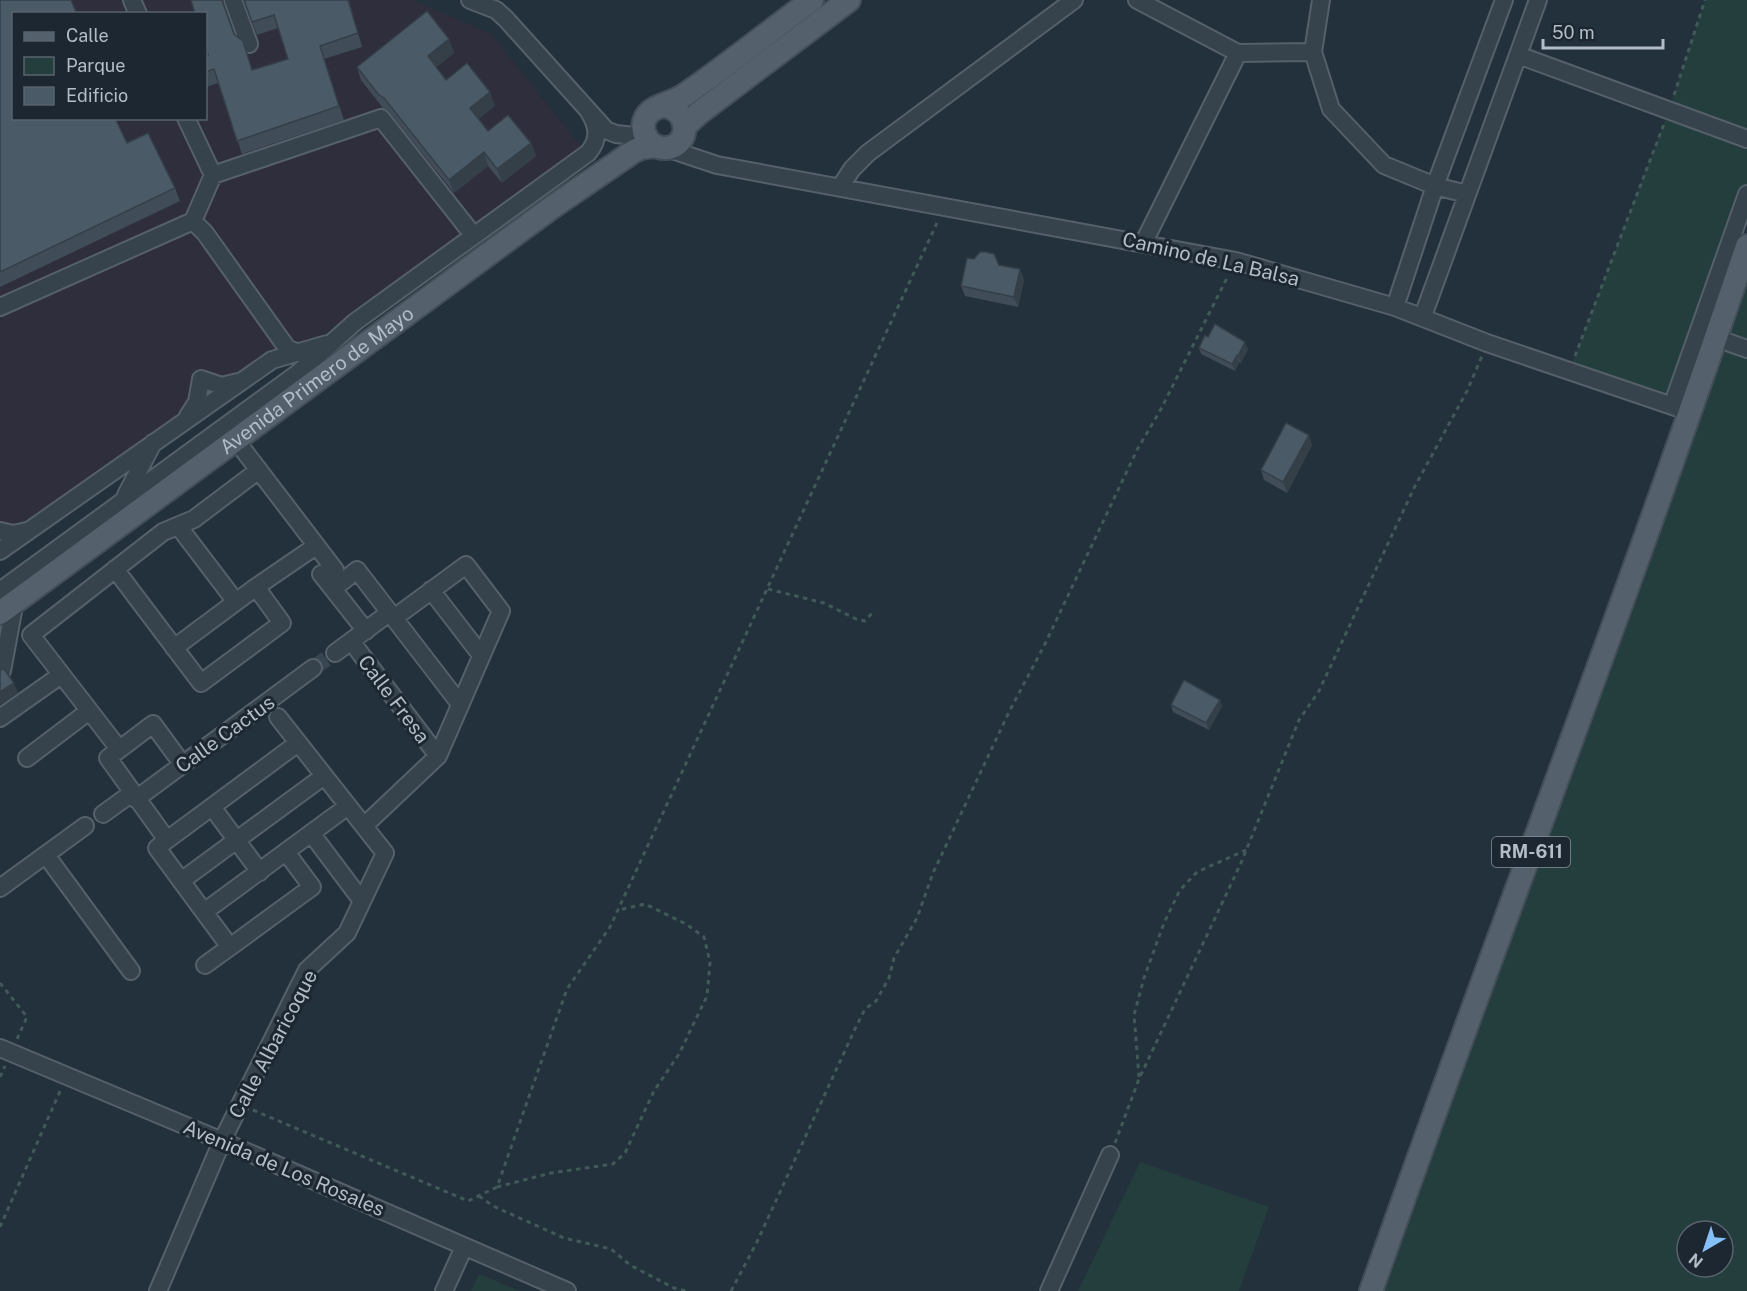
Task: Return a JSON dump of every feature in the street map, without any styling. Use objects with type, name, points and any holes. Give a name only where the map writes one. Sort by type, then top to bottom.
[{"type":"main road","points":[[649,134],[685,95],[812,0]]},
{"type":"main road","points":[[649,134],[675,145],[699,113],[849,0]]},
{"type":"main road","points":[[649,134],[673,109],[682,116],[684,130]]},
{"type":"main road","name":"Avenida Primero de Mayo","points":[[5,602],[95,542],[551,208],[585,186],[649,134]]},
{"type":"main road","name":"RM-611","points":[[1371,1291],[1433,1114],[1578,723],[1681,409],[1716,338],[1747,246]]},
{"type":"street","points":[[234,0],[249,44]]},
{"type":"street","points":[[470,0],[497,5],[506,19],[601,126],[609,132],[616,134],[630,129],[649,134]]},
{"type":"street","points":[[841,186],[852,169],[868,153],[1074,0]]},
{"type":"street","points":[[1137,0],[1238,53],[1313,52]]},
{"type":"street","points":[[1321,0],[1313,52],[1331,109],[1384,165],[1435,186],[1467,194]]},
{"type":"street","points":[[1395,307],[1435,186],[1504,0]]},
{"type":"street","points":[[1423,316],[1538,0]]},
{"type":"street","points":[[1144,242],[1238,53]]},
{"type":"street","points":[[1518,55],[1747,139]]},
{"type":"street","points":[[2,671],[5,602],[121,503],[298,374],[355,322],[588,153],[594,145],[597,132],[589,112]]},
{"type":"street","points":[[0,307],[193,221],[213,175],[381,118],[470,231]]},
{"type":"street","points":[[187,120],[213,175]]},
{"type":"street","points":[[585,186],[602,154],[601,126]]},
{"type":"street","name":"Camino de La Balsa","points":[[684,130],[698,151],[717,165]]},
{"type":"street","name":"Camino de La Balsa","points":[[649,134],[717,165],[1144,242],[1236,261],[1423,316],[1487,343],[1681,409]]},
{"type":"street","points":[[1681,409],[1747,194]]},
{"type":"street","points":[[193,221],[206,233],[282,343],[298,353]]},
{"type":"street","points":[[274,359],[331,343],[357,332],[393,309],[429,297]]},
{"type":"street","points":[[1716,338],[1747,349]]},
{"type":"street","points":[[0,551],[274,359],[282,349],[282,343]]},
{"type":"street","points":[[182,423],[197,402],[201,379],[222,386],[244,379]]},
{"type":"street","points":[[235,440],[335,570],[321,574],[366,631]]},
{"type":"street","points":[[95,542],[140,472],[154,443]]},
{"type":"street","points":[[167,840],[134,796],[89,711],[31,635],[162,532],[194,519],[259,470]]},
{"type":"street","points":[[179,527],[236,602]]},
{"type":"street","points":[[0,531],[13,534],[28,531]]},
{"type":"street","points":[[174,648],[316,546]]},
{"type":"street","points":[[335,653],[466,565],[501,611],[438,756],[364,826]]},
{"type":"street","points":[[115,569],[201,683],[282,623],[256,588]]},
{"type":"street","points":[[333,589],[357,570],[460,704]]},
{"type":"street","points":[[431,590],[481,655]]},
{"type":"street","name":"Calle Fresa","points":[[351,641],[438,756]]},
{"type":"street","name":"Calle Cactus","points":[[103,814],[183,765],[313,668]]},
{"type":"street","points":[[0,718],[61,675]]},
{"type":"street","points":[[27,758],[89,711]]},
{"type":"street","name":"Calle Albaricoque","points":[[158,1291],[222,1141],[307,970],[347,933],[385,853],[278,717]]},
{"type":"street","points":[[113,753],[153,724],[183,765]]},
{"type":"street","points":[[230,947],[157,848],[298,743]]},
{"type":"street","points":[[181,881],[324,776]]},
{"type":"street","points":[[204,912],[348,806]]},
{"type":"street","points":[[212,807],[260,872]]},
{"type":"street","points":[[0,888],[85,826]]},
{"type":"street","points":[[311,833],[362,901]]},
{"type":"street","points":[[205,965],[312,887],[286,852]]},
{"type":"street","points":[[46,855],[131,970]]},
{"type":"street","name":"Avenida de Los Rosales","points":[[3,1055],[66,1077],[222,1141],[567,1291]]},
{"type":"street","points":[[1049,1291],[1110,1155]]},
{"type":"street","points":[[444,1291],[464,1246]]},
{"type":"path","points":[[1569,371],[1669,110],[1705,0]]},
{"type":"path","points":[[497,1187],[567,989],[610,927],[944,207]]},
{"type":"path","points":[[731,1291],[757,1242],[865,1009],[876,1001],[889,978],[894,958],[917,918],[933,873],[1137,450],[1161,409],[1236,261]]},
{"type":"path","points":[[1110,1155],[1139,1079],[1246,850],[1299,720],[1319,691],[1414,488],[1467,391],[1487,343]]},
{"type":"path","points":[[768,589],[824,603],[865,621],[874,611]]},
{"type":"path","points":[[1139,1079],[1134,1015],[1144,978],[1164,923],[1180,890],[1197,872],[1246,850]]},
{"type":"path","points":[[241,1104],[468,1201],[497,1187],[551,1173],[613,1164],[625,1153],[632,1141],[654,1091],[678,1054],[707,996],[710,962],[704,937],[686,924],[645,904],[618,910]]},
{"type":"path","points":[[0,1077],[3,1055]]},
{"type":"path","points":[[0,1227],[66,1077]]},
{"type":"path","points":[[480,1196],[493,1206],[564,1238],[611,1249],[630,1265],[674,1288],[686,1291]]},
{"type":"shaded area","points":[[0,0],[413,0],[491,34],[582,148],[470,231],[0,561]]},
{"type":"green space","points":[[1705,0],[1747,0],[1747,194],[1672,406],[1569,371],[1669,110]]},
{"type":"green space","points":[[1747,246],[1747,1291],[1381,1291]]},
{"type":"green space","points":[[1140,1162],[1269,1207],[1239,1291],[1078,1291]]},
{"type":"green space","points":[[479,1274],[520,1291],[471,1291]]},
{"type":"building","points":[[0,0],[71,0],[76,12],[12,12],[12,120],[116,120],[127,143],[148,133],[175,188],[0,272]]},
{"type":"building","points":[[191,0],[222,0],[234,34],[243,41],[252,70],[288,59],[274,15],[252,22],[244,0],[348,0],[358,33],[320,46],[339,106],[237,141],[214,69],[207,72],[207,12],[194,12]]},
{"type":"building","points":[[427,11],[449,39],[428,56],[446,80],[467,63],[490,92],[470,108],[488,131],[508,115],[531,143],[497,169],[484,152],[449,180],[357,67]]},
{"type":"building","points":[[980,252],[994,254],[999,265],[1020,269],[1014,297],[961,286],[967,258],[974,259]]},
{"type":"building","points":[[1215,324],[1245,342],[1232,364],[1199,348],[1205,335],[1208,337]]},
{"type":"building","points":[[1286,423],[1309,435],[1283,482],[1261,470]]},
{"type":"building","points":[[4,669],[14,683],[0,692],[0,670]]},
{"type":"building","points":[[1184,680],[1220,700],[1206,723],[1171,705]]},
{"type":"tunnel","points":[[313,668],[335,653]]}]
